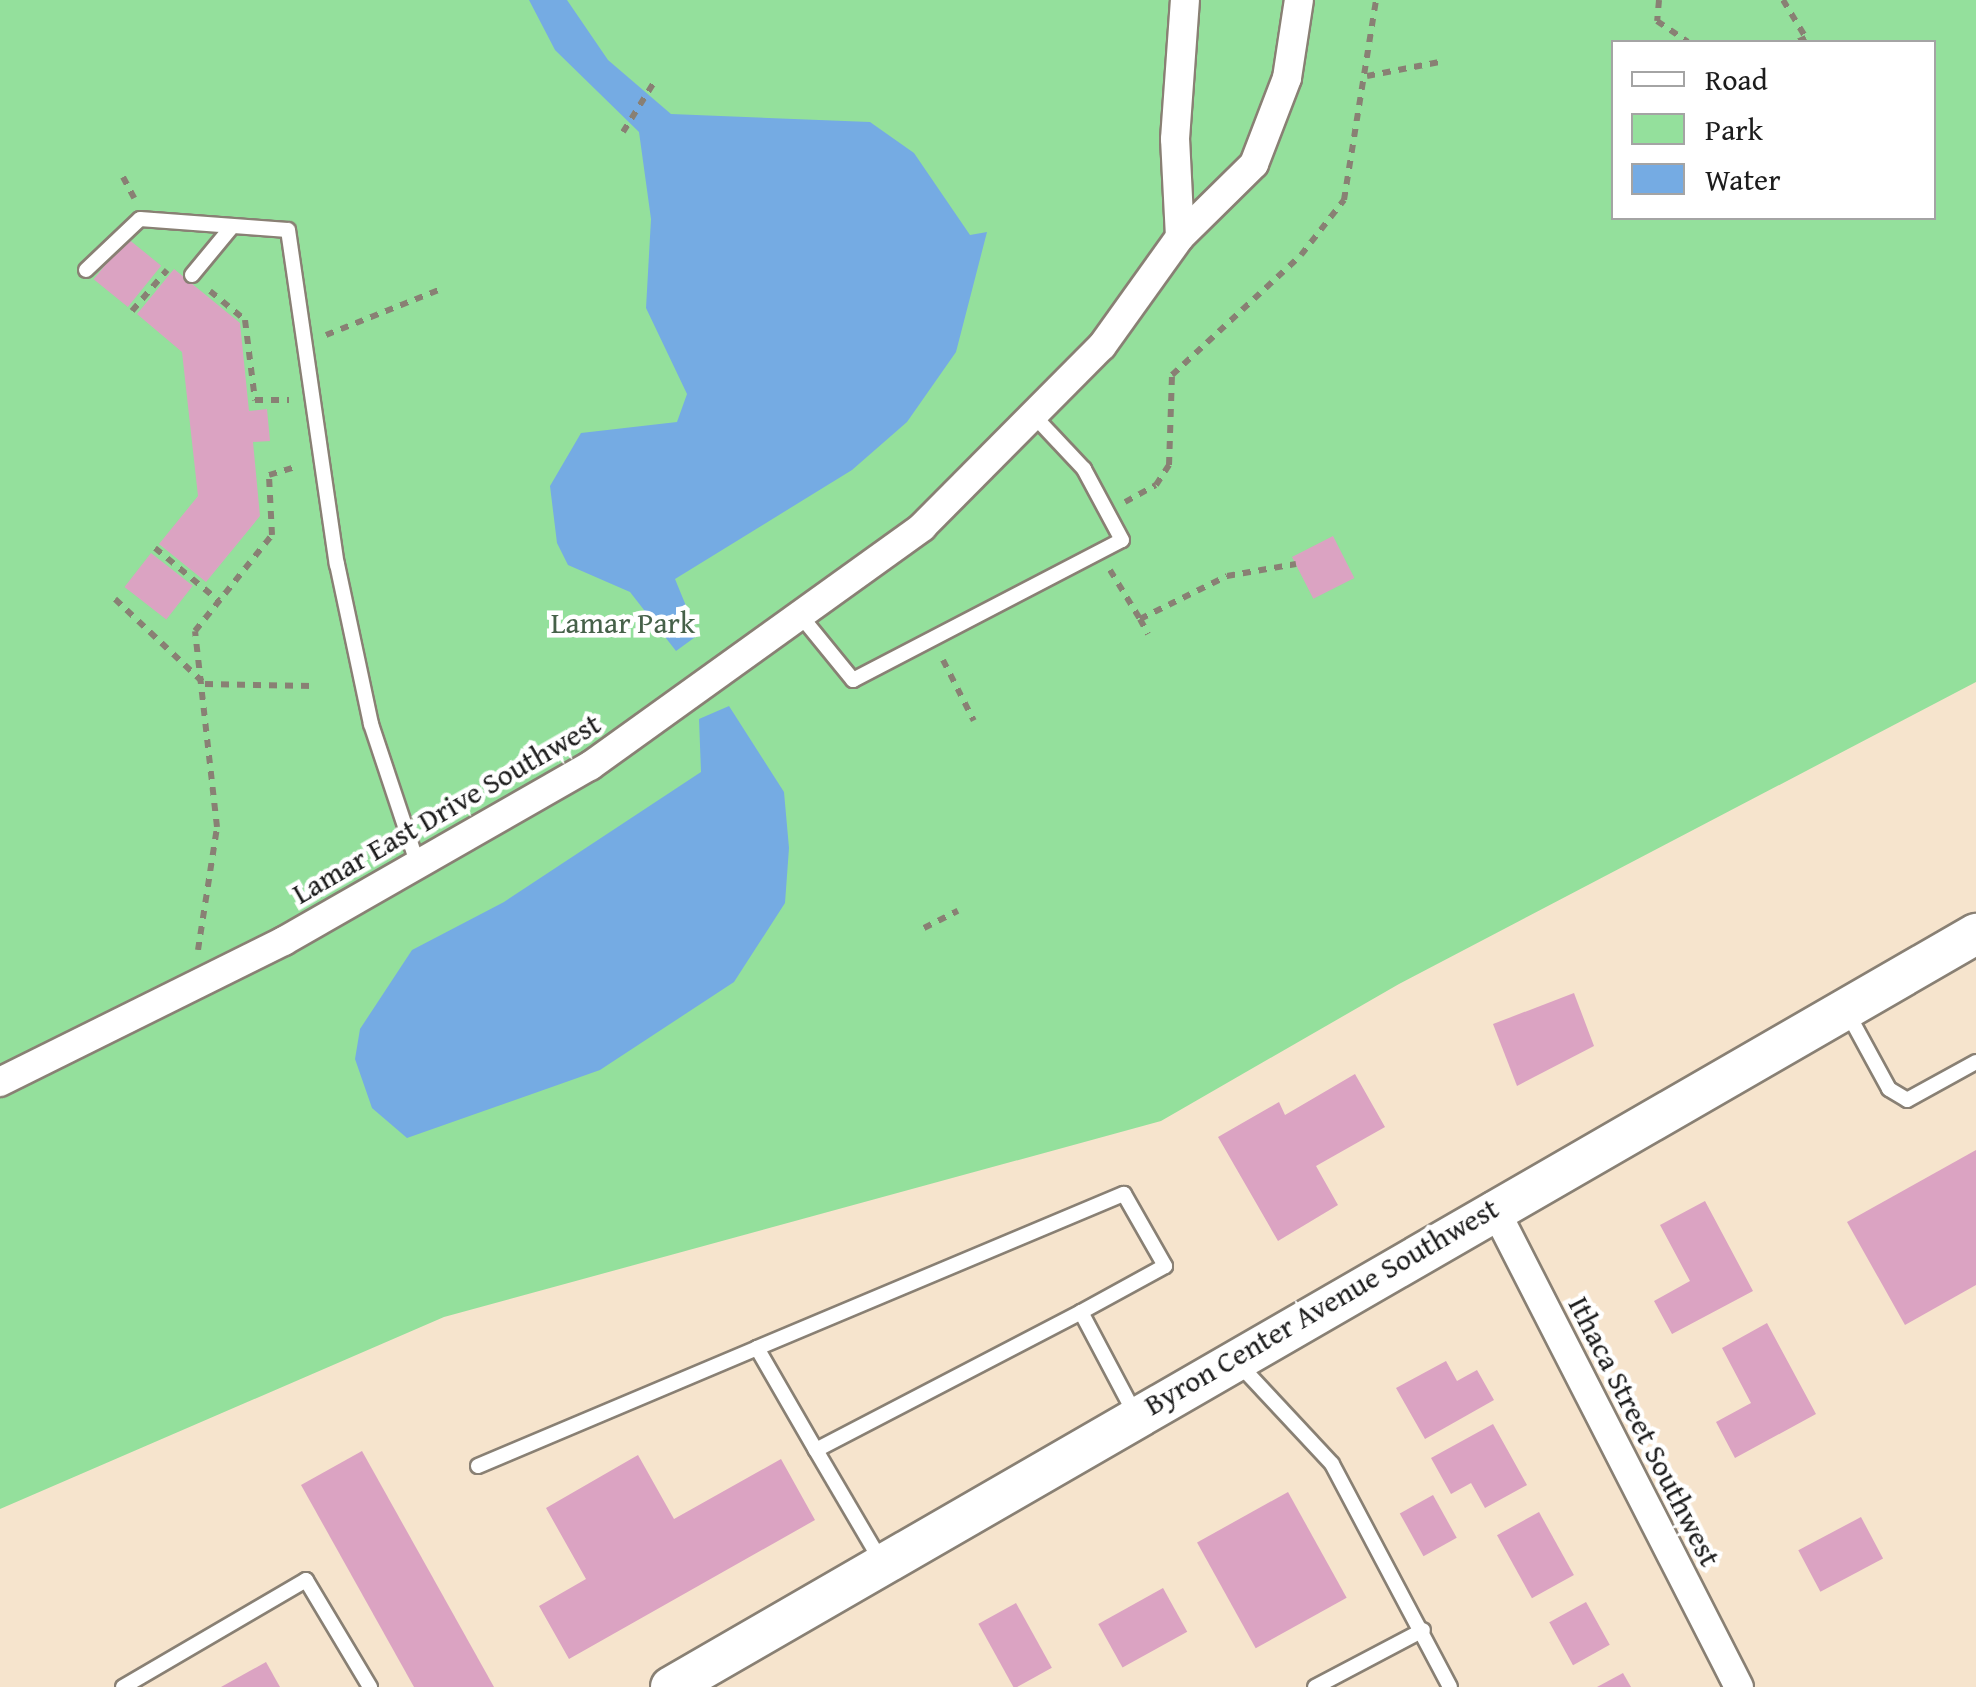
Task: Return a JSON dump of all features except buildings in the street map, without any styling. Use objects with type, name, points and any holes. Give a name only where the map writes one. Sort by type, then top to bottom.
[{"type":"main road","name":"Byron Center Avenue Southwest","points":[[671,1687],[1493,1206],[1976,934]]},
{"type":"street","points":[[1180,236],[1175,139],[1185,0]]},
{"type":"street","name":"Lamar East Drive Southwest","points":[[0,1082],[189,988],[590,766],[922,527],[1036,418],[1102,346],[1180,236],[1254,164],[1287,78],[1299,0]]},
{"type":"street","name":"Ithaca Street Southwest","points":[[1493,1206],[1739,1687]]},
{"type":"lane","points":[[86,270],[140,219],[230,229],[288,230],[371,724],[417,862]]},
{"type":"lane","points":[[192,275],[230,229]]},
{"type":"lane","points":[[800,615],[853,680],[1122,540],[1084,470],[1036,418]]},
{"type":"lane","points":[[1844,1008],[1889,1089],[1908,1100],[1976,1062]]},
{"type":"lane","points":[[478,1466],[1124,1194],[1165,1266],[816,1450]]},
{"type":"lane","points":[[1081,1312],[1135,1415]]},
{"type":"lane","points":[[758,1348],[882,1563]]},
{"type":"lane","points":[[1233,1358],[1332,1464],[1450,1687]]},
{"type":"lane","points":[[123,1687],[306,1580],[370,1687]]},
{"type":"lane","points":[[1316,1687],[1422,1630]]},
{"type":"path","points":[[1106,511],[1164,478],[1166,388],[1183,361],[1333,218],[1352,178],[1376,0]]},
{"type":"path","points":[[1659,0],[1657,22],[1685,40]]},
{"type":"path","points":[[1784,0],[1806,38],[1802,40]]},
{"type":"path","points":[[1367,76],[1445,61]]},
{"type":"path","points":[[622,132],[653,84]]},
{"type":"path","points":[[132,311],[175,262],[245,320],[254,400],[289,398],[291,416]]},
{"type":"path","points":[[304,342],[441,290]]},
{"type":"path","points":[[189,988],[216,846],[204,684],[195,631],[272,535],[269,475],[297,471],[295,453]]},
{"type":"path","points":[[155,548],[219,601]]},
{"type":"path","points":[[1099,552],[1148,634]]},
{"type":"path","points":[[1140,619],[1227,576],[1296,564]]},
{"type":"path","points":[[115,599],[204,684],[314,686]]},
{"type":"path","points":[[933,639],[974,721]]},
{"type":"path","points":[[924,928],[958,911]]},
{"type":"green space","name":"Lamar Park","points":[[0,0],[1976,0],[1976,682],[1399,984],[1161,1121],[444,1317],[0,1509]]},
{"type":"water","points":[[529,0],[567,0],[608,60],[671,114],[870,122],[914,153],[970,235],[987,232],[956,352],[907,422],[852,470],[675,579],[698,635],[676,651],[630,592],[568,565],[557,543],[550,486],[581,433],[677,422],[687,394],[646,308],[651,219],[639,132],[555,50]]},
{"type":"water","points":[[729,706],[784,792],[789,848],[785,903],[734,982],[600,1070],[407,1138],[372,1108],[355,1059],[360,1029],[412,950],[504,902],[701,772],[699,719]]}]
